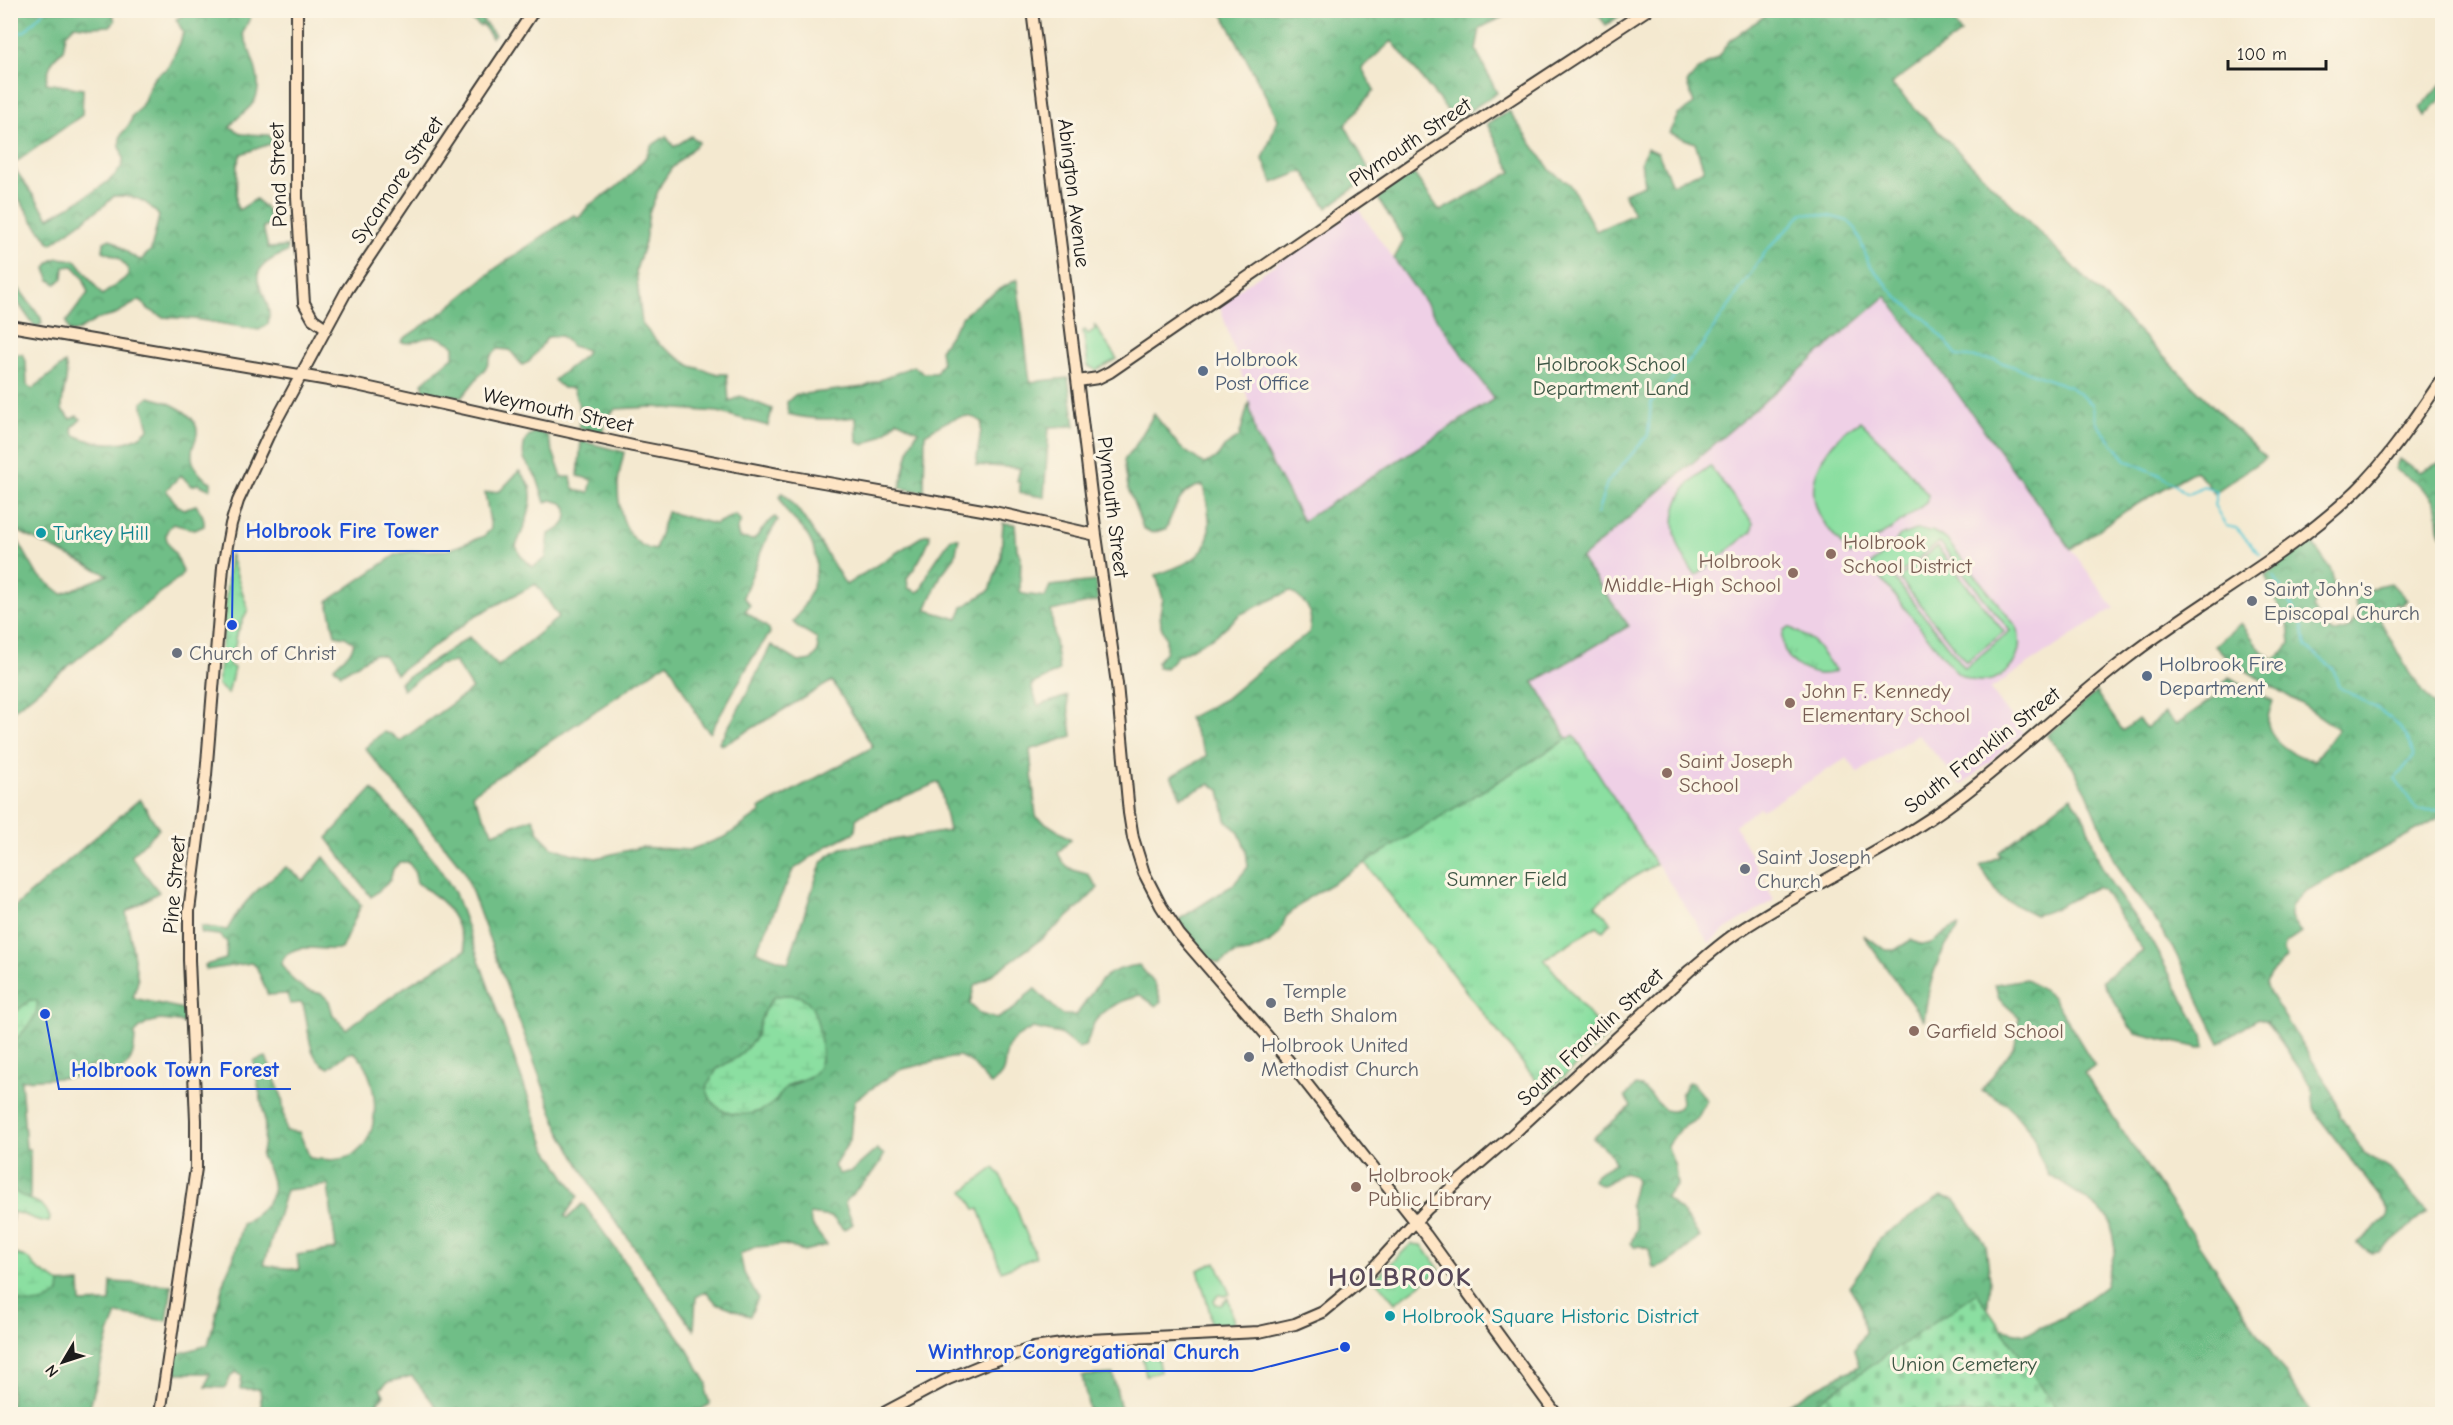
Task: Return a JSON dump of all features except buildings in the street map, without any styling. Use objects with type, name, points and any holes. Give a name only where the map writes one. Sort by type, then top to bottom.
[{"type":"main road","name":"Pond Street","points":[[297,10],[297,197],[304,303],[313,319],[326,328]]},
{"type":"main road","name":"Sycamore Street","points":[[300,375],[346,290],[534,10]]},
{"type":"main road","name":"Abington Avenue","points":[[1032,10],[1078,381]]},
{"type":"main road","name":"Plymouth Street","points":[[1556,1414],[1414,1222],[1288,1060],[1179,934],[1149,884],[1140,862],[1131,826],[1117,684],[1096,535],[1078,381],[1098,378],[1110,372],[1405,168],[1647,10]]},
{"type":"main road","name":"Weymouth Street","points":[[10,326],[300,375],[633,446],[994,512],[1096,535]]},
{"type":"main road","name":"Pine Street","points":[[160,1414],[196,1168],[188,919],[206,775],[223,567],[238,501],[300,375]]},
{"type":"main road","name":"South Franklin Street","points":[[882,1414],[948,1379],[1000,1358],[1034,1348],[1090,1340],[1234,1334],[1272,1330],[1295,1324],[1323,1312],[1350,1292],[1414,1222],[1689,971],[1720,946],[1769,913],[1897,840],[1945,808],[2127,658],[2324,520],[2379,466],[2442,379]]},
{"type":"shaded area","points":[[1357,208],[1494,398],[1303,521],[1256,435],[1243,378],[1219,303]]},
{"type":"shaded area","name":"Holbrook School District","points":[[1887,296],[2114,608],[1990,689],[2023,733],[1962,785],[1918,734],[1858,773],[1847,758],[1762,810],[1760,807],[1735,825],[1774,900],[1727,928],[1709,943],[1574,736],[1568,739],[1534,682],[1628,626],[1581,559]]},
{"type":"green space","name":"Holbrook School Department Land","points":[[1773,10],[1947,11],[1961,33],[1891,84],[2265,458],[2214,493],[2196,470],[2127,510],[2071,549],[1886,296],[1581,559],[1629,626],[1534,682],[1568,739],[1308,898],[1286,917],[1280,932],[1269,943],[1249,952],[1235,954],[1219,964],[1209,959],[1178,920],[1233,885],[1248,867],[1246,850],[1239,833],[1226,820],[1220,790],[1210,784],[1181,797],[1171,776],[1207,756],[1188,718],[1225,699],[1277,655],[1309,633],[1310,613],[1305,604],[1290,591],[1241,614],[1215,636],[1177,656],[1166,668],[1158,668],[1157,662],[1166,651],[1166,638],[1161,626],[1160,613],[1163,599],[1156,575],[1190,561],[1204,547],[1209,531],[1207,502],[1203,485],[1189,490],[1179,501],[1166,529],[1152,533],[1143,528],[1128,488],[1124,460],[1134,448],[1154,414],[1180,447],[1204,464],[1217,458],[1224,447],[1239,437],[1249,402],[1256,435],[1303,521],[1494,399],[1394,259],[1404,240],[1376,195],[1412,171],[1440,211],[1512,172],[1487,124],[1509,111],[1551,171],[1570,184],[1596,231],[1634,214],[1624,193],[1644,185],[1641,161],[1647,148],[1658,153],[1672,184],[1704,170],[1695,143],[1669,133],[1678,115],[1694,104],[1687,83],[1698,70],[1718,57],[1729,41]]},
{"type":"green space","points":[[10,11],[112,11],[115,21],[110,26],[75,25],[66,34],[63,51],[51,65],[46,83],[83,89],[82,115],[12,165],[49,218],[103,185],[120,169],[123,162],[121,135],[130,124],[132,116],[143,104],[154,78],[167,69],[180,43],[183,32],[176,19],[190,11],[253,11],[243,33],[256,68],[257,95],[251,106],[230,127],[242,134],[269,135],[273,143],[241,154],[237,165],[236,205],[239,210],[256,199],[267,210],[271,224],[263,227],[268,248],[287,247],[287,252],[270,260],[261,268],[258,276],[269,312],[268,324],[259,330],[194,319],[162,317],[148,309],[140,300],[112,316],[98,319],[77,331],[69,332],[66,322],[88,293],[83,277],[73,266],[64,267],[63,278],[56,284],[49,279],[46,268],[49,264],[59,258],[77,261],[102,295],[128,276],[128,269],[119,258],[103,251],[104,242],[110,239],[141,260],[151,250],[159,216],[150,206],[140,200],[128,196],[114,196],[51,244],[33,221],[11,186]]},
{"type":"green space","points":[[458,11],[475,11],[495,35],[492,38],[482,24],[480,26]]},
{"type":"green space","points":[[1221,11],[1501,11],[1505,16],[1480,28],[1476,50],[1497,93],[1455,120],[1392,41],[1362,68],[1374,90],[1345,125],[1372,175],[1327,208],[1303,171],[1273,183],[1263,159],[1278,119]]},
{"type":"green space","points":[[1595,11],[1627,11],[1606,25]]},
{"type":"green space","points":[[2442,83],[2442,98],[2425,116],[2420,108]]},
{"type":"green space","points":[[666,136],[674,147],[691,136],[699,142],[671,169],[661,184],[649,213],[645,242],[636,270],[642,324],[660,345],[691,366],[718,374],[727,374],[729,402],[740,396],[772,409],[768,426],[718,412],[652,407],[616,409],[607,417],[602,433],[579,428],[581,412],[573,388],[563,388],[554,380],[585,355],[587,350],[572,346],[561,336],[548,337],[529,362],[522,365],[510,350],[498,349],[462,397],[424,390],[422,383],[454,356],[454,346],[436,337],[408,343],[401,342],[403,339],[443,312],[496,268],[574,215],[579,218],[589,205],[627,178],[645,158],[651,146]]},
{"type":"green space","points":[[10,277],[41,318],[42,324],[35,327],[11,293]]},
{"type":"green space","points":[[1017,279],[1030,382],[1068,378],[1075,426],[1049,427],[1044,497],[1020,493],[1020,483],[1017,481],[1020,468],[976,465],[982,422],[975,418],[953,419],[925,434],[924,492],[900,488],[911,443],[918,431],[897,420],[886,432],[864,445],[857,442],[856,417],[822,419],[788,414],[787,402],[795,395],[864,387],[913,366],[923,373],[936,373],[942,363],[940,350],[963,316],[982,300]]},
{"type":"green space","points":[[1094,324],[1117,359],[1096,370],[1088,366],[1083,331],[1085,330],[1088,334],[1095,329]]},
{"type":"green space","points":[[17,354],[22,354],[26,361],[27,385],[32,389],[65,363],[62,410],[71,419],[77,416],[81,419],[72,428],[74,435],[93,441],[124,442],[142,435],[149,428],[142,403],[149,397],[180,409],[193,420],[196,427],[197,434],[192,453],[195,466],[200,474],[211,482],[209,489],[198,484],[191,486],[181,475],[166,490],[177,505],[184,509],[196,505],[204,520],[204,526],[195,530],[173,524],[166,533],[167,541],[183,572],[180,577],[11,712],[10,361]],"holes":[[[13,529],[108,575],[62,594],[37,574]]]},
{"type":"green space","points":[[1860,421],[1896,456],[1928,495],[1927,502],[1893,528],[1850,555],[1821,518],[1815,504],[1814,489],[1821,462],[1828,450],[1848,429]]},
{"type":"green space","points":[[533,433],[547,435],[562,477],[571,477],[573,487],[578,491],[589,493],[592,480],[578,476],[581,441],[624,452],[618,481],[622,516],[631,534],[645,547],[655,550],[667,512],[715,524],[735,515],[741,521],[737,530],[739,538],[753,540],[775,517],[778,520],[765,542],[743,597],[750,605],[745,611],[769,629],[770,633],[752,659],[710,733],[701,722],[668,662],[472,794],[493,833],[533,818],[541,836],[552,847],[573,854],[596,858],[641,847],[689,850],[725,837],[761,812],[759,809],[873,747],[832,681],[729,742],[721,745],[719,743],[771,645],[799,662],[811,660],[818,652],[817,639],[793,622],[812,587],[816,563],[814,551],[801,527],[783,506],[780,496],[782,493],[797,509],[846,585],[929,534],[930,538],[923,554],[907,578],[908,588],[917,592],[921,590],[930,569],[951,538],[959,538],[955,557],[941,575],[926,610],[958,619],[963,607],[990,590],[1001,556],[1003,523],[1015,524],[1017,550],[1021,556],[1020,591],[1023,594],[1045,597],[1050,586],[1096,581],[1098,601],[1051,611],[1059,671],[1031,685],[1038,706],[1067,696],[1072,736],[1030,750],[1036,817],[1071,839],[1058,853],[1070,868],[1088,874],[1098,888],[1054,929],[974,987],[970,1004],[980,1014],[997,1019],[1014,1009],[1035,989],[1062,1015],[1076,1015],[1106,976],[1114,971],[1139,965],[1155,984],[1161,1001],[1156,1006],[1140,995],[1114,1005],[1102,1013],[1094,1023],[1085,1046],[1078,1048],[1060,1034],[1033,1028],[1011,1043],[1007,1050],[1003,1072],[991,1085],[971,1062],[959,1056],[899,1070],[855,1100],[850,1140],[834,1166],[839,1174],[852,1171],[877,1149],[884,1155],[876,1169],[845,1203],[853,1224],[844,1230],[832,1217],[810,1214],[811,1224],[827,1245],[804,1251],[785,1245],[755,1247],[740,1254],[744,1273],[758,1298],[750,1316],[717,1304],[706,1291],[696,1297],[694,1330],[596,1194],[558,1127],[464,870],[365,748],[383,732],[391,734],[400,741],[472,689],[455,662],[438,665],[403,690],[400,682],[469,637],[498,666],[559,617],[536,584],[477,615],[396,674],[384,656],[374,654],[341,674],[334,667],[351,651],[354,643],[345,637],[335,635],[328,601],[397,554],[448,550],[484,536],[491,529],[485,493],[500,491],[519,471],[530,487],[531,502],[528,517],[516,546],[521,556],[533,567],[546,558],[549,534],[564,525],[567,508],[562,503],[551,500],[545,503],[537,478],[524,459],[525,442]],"holes":[[[939,782],[949,831],[842,848],[829,855],[821,864],[788,963],[756,951],[793,870],[829,845],[855,832],[856,819],[863,814]],[[774,997],[809,1078],[786,1087],[774,1103],[717,1069],[738,1057],[754,1040],[764,1011]]]},
{"type":"green space","points":[[2399,459],[2420,472],[2442,462],[2442,535],[2434,501],[2419,485],[2395,469]]},
{"type":"green space","points":[[1710,466],[1753,523],[1752,531],[1696,576],[1679,546],[1675,531],[1675,517],[1684,490],[1695,477]]},
{"type":"green space","points":[[1915,530],[1932,531],[1946,539],[2016,626],[2019,640],[2018,653],[2013,665],[2004,673],[1994,679],[1982,681],[1969,679],[1956,672],[1870,565],[1887,552],[1900,536]],"holes":[[[1939,542],[2010,631],[1965,668],[1894,578]]]},
{"type":"green space","points":[[2311,541],[2331,570],[2335,586],[2317,596],[2313,608],[2322,626],[2334,633],[2349,628],[2358,615],[2354,599],[2377,586],[2391,583],[2407,600],[2401,606],[2397,602],[2380,620],[2410,674],[2442,717],[2442,816],[2306,891],[2291,906],[2291,918],[2301,933],[2285,944],[2284,951],[2287,957],[2270,974],[2266,984],[2270,994],[2333,1093],[2340,1116],[2365,1154],[2390,1169],[2427,1212],[2379,1252],[2372,1253],[2357,1244],[2387,1218],[2388,1210],[2320,1119],[2314,1108],[2312,1087],[2267,1021],[2258,1018],[2220,1043],[2175,952],[2154,918],[2127,883],[2113,856],[2087,793],[2072,766],[2047,735],[2096,692],[2123,731],[2138,719],[2146,728],[2165,713],[2176,724],[2223,691],[2221,686],[2229,677],[2273,701],[2268,724],[2274,738],[2293,753],[2315,760],[2338,729],[2230,661],[2215,645],[2241,623],[2261,650],[2273,659],[2286,650],[2290,643],[2288,623],[2265,575]]},
{"type":"green space","points":[[1937,547],[2004,632],[1966,662],[1899,578]]},
{"type":"green space","points":[[230,554],[248,609],[235,638],[236,642],[229,665],[234,668],[228,694],[218,685]]},
{"type":"green space","points":[[1789,627],[1812,640],[1836,671],[1816,674],[1797,666],[1785,650],[1782,640],[1784,630]]},
{"type":"green space","name":"Sumner Field","points":[[1574,735],[1656,864],[1618,886],[1595,905],[1611,922],[1603,931],[1597,926],[1544,959],[1607,1036],[1546,1093],[1365,863]]},
{"type":"green space","points":[[372,789],[395,813],[437,865],[455,893],[546,1147],[578,1196],[565,1216],[568,1218],[582,1204],[584,1205],[683,1342],[707,1383],[706,1393],[710,1404],[694,1414],[442,1414],[412,1376],[388,1382],[380,1389],[384,1395],[368,1414],[262,1414],[260,1389],[240,1389],[242,1376],[236,1372],[231,1376],[225,1388],[206,1387],[210,1373],[171,1373],[174,1355],[208,1345],[225,1277],[233,1259],[242,1224],[268,1203],[271,1195],[273,1187],[271,1178],[261,1156],[265,1130],[254,1061],[266,1057],[282,1097],[286,1131],[299,1132],[310,1158],[340,1159],[356,1153],[365,1143],[371,1131],[374,1117],[373,1088],[362,1062],[354,1052],[347,1054],[329,1068],[321,1063],[312,1049],[302,1003],[290,1004],[287,994],[268,995],[256,966],[251,963],[206,970],[205,965],[226,959],[227,942],[219,935],[201,933],[201,926],[227,930],[252,895],[286,867],[304,881],[324,857],[361,905],[341,949],[307,948],[291,951],[281,964],[293,980],[306,990],[322,994],[329,1001],[333,1015],[346,1029],[405,987],[466,950],[449,911],[437,897],[417,883],[414,870],[408,862],[400,862],[393,869],[390,881],[371,897],[327,838]],"holes":[[[328,1185],[336,1249],[297,1255],[299,1270],[264,1265],[286,1190]]]},
{"type":"green space","points":[[2071,796],[2085,819],[2099,861],[2113,887],[2150,939],[2203,1035],[2205,1046],[2199,1048],[2136,1033],[2129,1026],[2102,981],[2143,951],[2103,890],[2097,887],[2051,910],[2035,915],[2001,898],[1980,866],[2000,856],[1999,852]]},
{"type":"green space","points":[[140,799],[159,829],[131,856],[159,892],[126,912],[138,981],[133,998],[184,1009],[184,1023],[157,1020],[146,1024],[135,1033],[131,1059],[113,1076],[104,1072],[99,1065],[90,1067],[78,1077],[21,1080],[26,1149],[30,1149],[30,1205],[14,1205],[11,1227],[11,910]]},
{"type":"green space","points":[[1959,926],[1938,961],[1924,1021],[1863,935],[1886,950],[1895,950],[1911,940],[1919,944],[1931,943],[1952,928]]},
{"type":"green space","points":[[2026,979],[2053,997],[2095,1066],[2084,1073],[2312,1414],[1772,1414],[1859,1366],[1854,1350],[1865,1332],[1860,1304],[1849,1286],[1869,1259],[1879,1238],[1941,1196],[1955,1200],[1986,1245],[1990,1280],[1986,1325],[2025,1334],[2062,1318],[2105,1286],[2115,1250],[2110,1219],[2080,1195],[2049,1175],[2038,1154],[2034,1136],[2008,1105],[1982,1090],[2015,1045],[2019,1017],[1999,999],[1995,984]]},
{"type":"green space","points":[[784,995],[801,997],[807,1000],[812,1008],[818,1024],[821,1043],[819,1066],[813,1074],[787,1087],[774,1102],[759,1111],[733,1114],[725,1111],[712,1101],[706,1088],[717,1069],[738,1057],[754,1040],[764,1011],[774,997]]},
{"type":"green space","points":[[30,1000],[37,1001],[36,1014],[11,1045],[11,1016]]},
{"type":"green space","points":[[1688,1082],[1693,1083],[1707,1100],[1697,1119],[1680,1129],[1667,1145],[1675,1167],[1677,1185],[1665,1197],[1680,1210],[1700,1237],[1670,1262],[1653,1268],[1649,1249],[1634,1247],[1631,1243],[1637,1228],[1630,1204],[1636,1181],[1633,1176],[1625,1172],[1601,1185],[1593,1180],[1596,1174],[1615,1163],[1611,1154],[1593,1138],[1631,1106],[1625,1097],[1635,1086],[1642,1087],[1665,1110],[1673,1111],[1682,1103],[1681,1094]]},
{"type":"green space","points":[[994,1168],[999,1173],[1017,1209],[1036,1257],[1001,1271],[979,1209],[975,1209],[964,1191]]},
{"type":"green space","points":[[10,1183],[19,1194],[37,1202],[47,1211],[49,1222],[11,1212]]},
{"type":"green space","points":[[1411,1244],[1422,1245],[1440,1270],[1395,1303],[1375,1279]]},
{"type":"green space","points":[[15,1254],[28,1259],[35,1267],[57,1281],[60,1284],[59,1293],[47,1301],[36,1304],[11,1300],[11,1256]]},
{"type":"green space","points":[[1216,1262],[1230,1294],[1225,1296],[1218,1294],[1214,1300],[1216,1304],[1221,1305],[1228,1298],[1235,1327],[1211,1328],[1210,1313],[1198,1270]]},
{"type":"green space","points":[[111,1282],[172,1285],[167,1321],[117,1314],[109,1334],[88,1414],[11,1414],[10,1285],[80,1283],[81,1303],[110,1302]]},
{"type":"green space","name":"Union Cemetery","points":[[1977,1293],[2060,1414],[1798,1414],[1803,1412]]},
{"type":"green space","points":[[1156,1350],[1160,1372],[1146,1375],[1141,1352]]},
{"type":"green space","points":[[1113,1374],[1122,1414],[1090,1414],[1082,1376]]},
{"type":"waterway","points":[[10,36],[25,31],[45,10]]},
{"type":"waterway","points":[[1597,514],[1607,483],[1648,435],[1651,403],[1701,347],[1766,251],[1803,213],[1848,221],[1856,229],[1869,264],[1898,298],[1929,322],[1958,356],[1995,360],[2070,387],[2092,404],[2097,424],[2126,460],[2162,476],[2188,494],[2203,486],[2217,491],[2214,505],[2226,526],[2236,528],[2260,554]]},
{"type":"waterway","points":[[2274,576],[2302,624],[2306,647],[2333,668],[2339,687],[2385,714],[2404,733],[2413,757],[2395,779],[2417,810],[2442,810]]},
{"type":"place","name":"Holbrook Post Office","points":[[1203,371]]},
{"type":"place","name":"Turkey Hill","points":[[41,533]]},
{"type":"place","name":"Holbrook School District","points":[[1831,554]]},
{"type":"place","name":"Holbrook Middle-High School","points":[[1793,573]]},
{"type":"place","name":"Saint John's Episcopal Church","points":[[2252,601]]},
{"type":"place","name":"Holbrook Fire Tower","points":[[232,625]]},
{"type":"place","name":"Church of Christ","points":[[177,653]]},
{"type":"place","name":"Holbrook Fire Department","points":[[2147,676]]},
{"type":"place","name":"John F. Kennedy Elementary School","points":[[1790,703]]},
{"type":"place","name":"Saint Joseph School","points":[[1667,773]]},
{"type":"place","name":"Saint Joseph Church","points":[[1745,869]]},
{"type":"place","name":"Temple Beth Shalom","points":[[1271,1003]]},
{"type":"place","name":"Holbrook Town Forest","points":[[45,1014]]},
{"type":"place","name":"Garfield School","points":[[1914,1031]]},
{"type":"place","name":"Holbrook United Methodist Church","points":[[1249,1057]]},
{"type":"place","name":"Holbrook Public Library","points":[[1356,1187]]},
{"type":"place","name":"Holbrook Square Historic District","points":[[1390,1316]]},
{"type":"place","name":"Winthrop Congregational Church","points":[[1345,1347]]},
{"type":"district","name":"HOLBROOK","points":[[1400,1277]]}]
